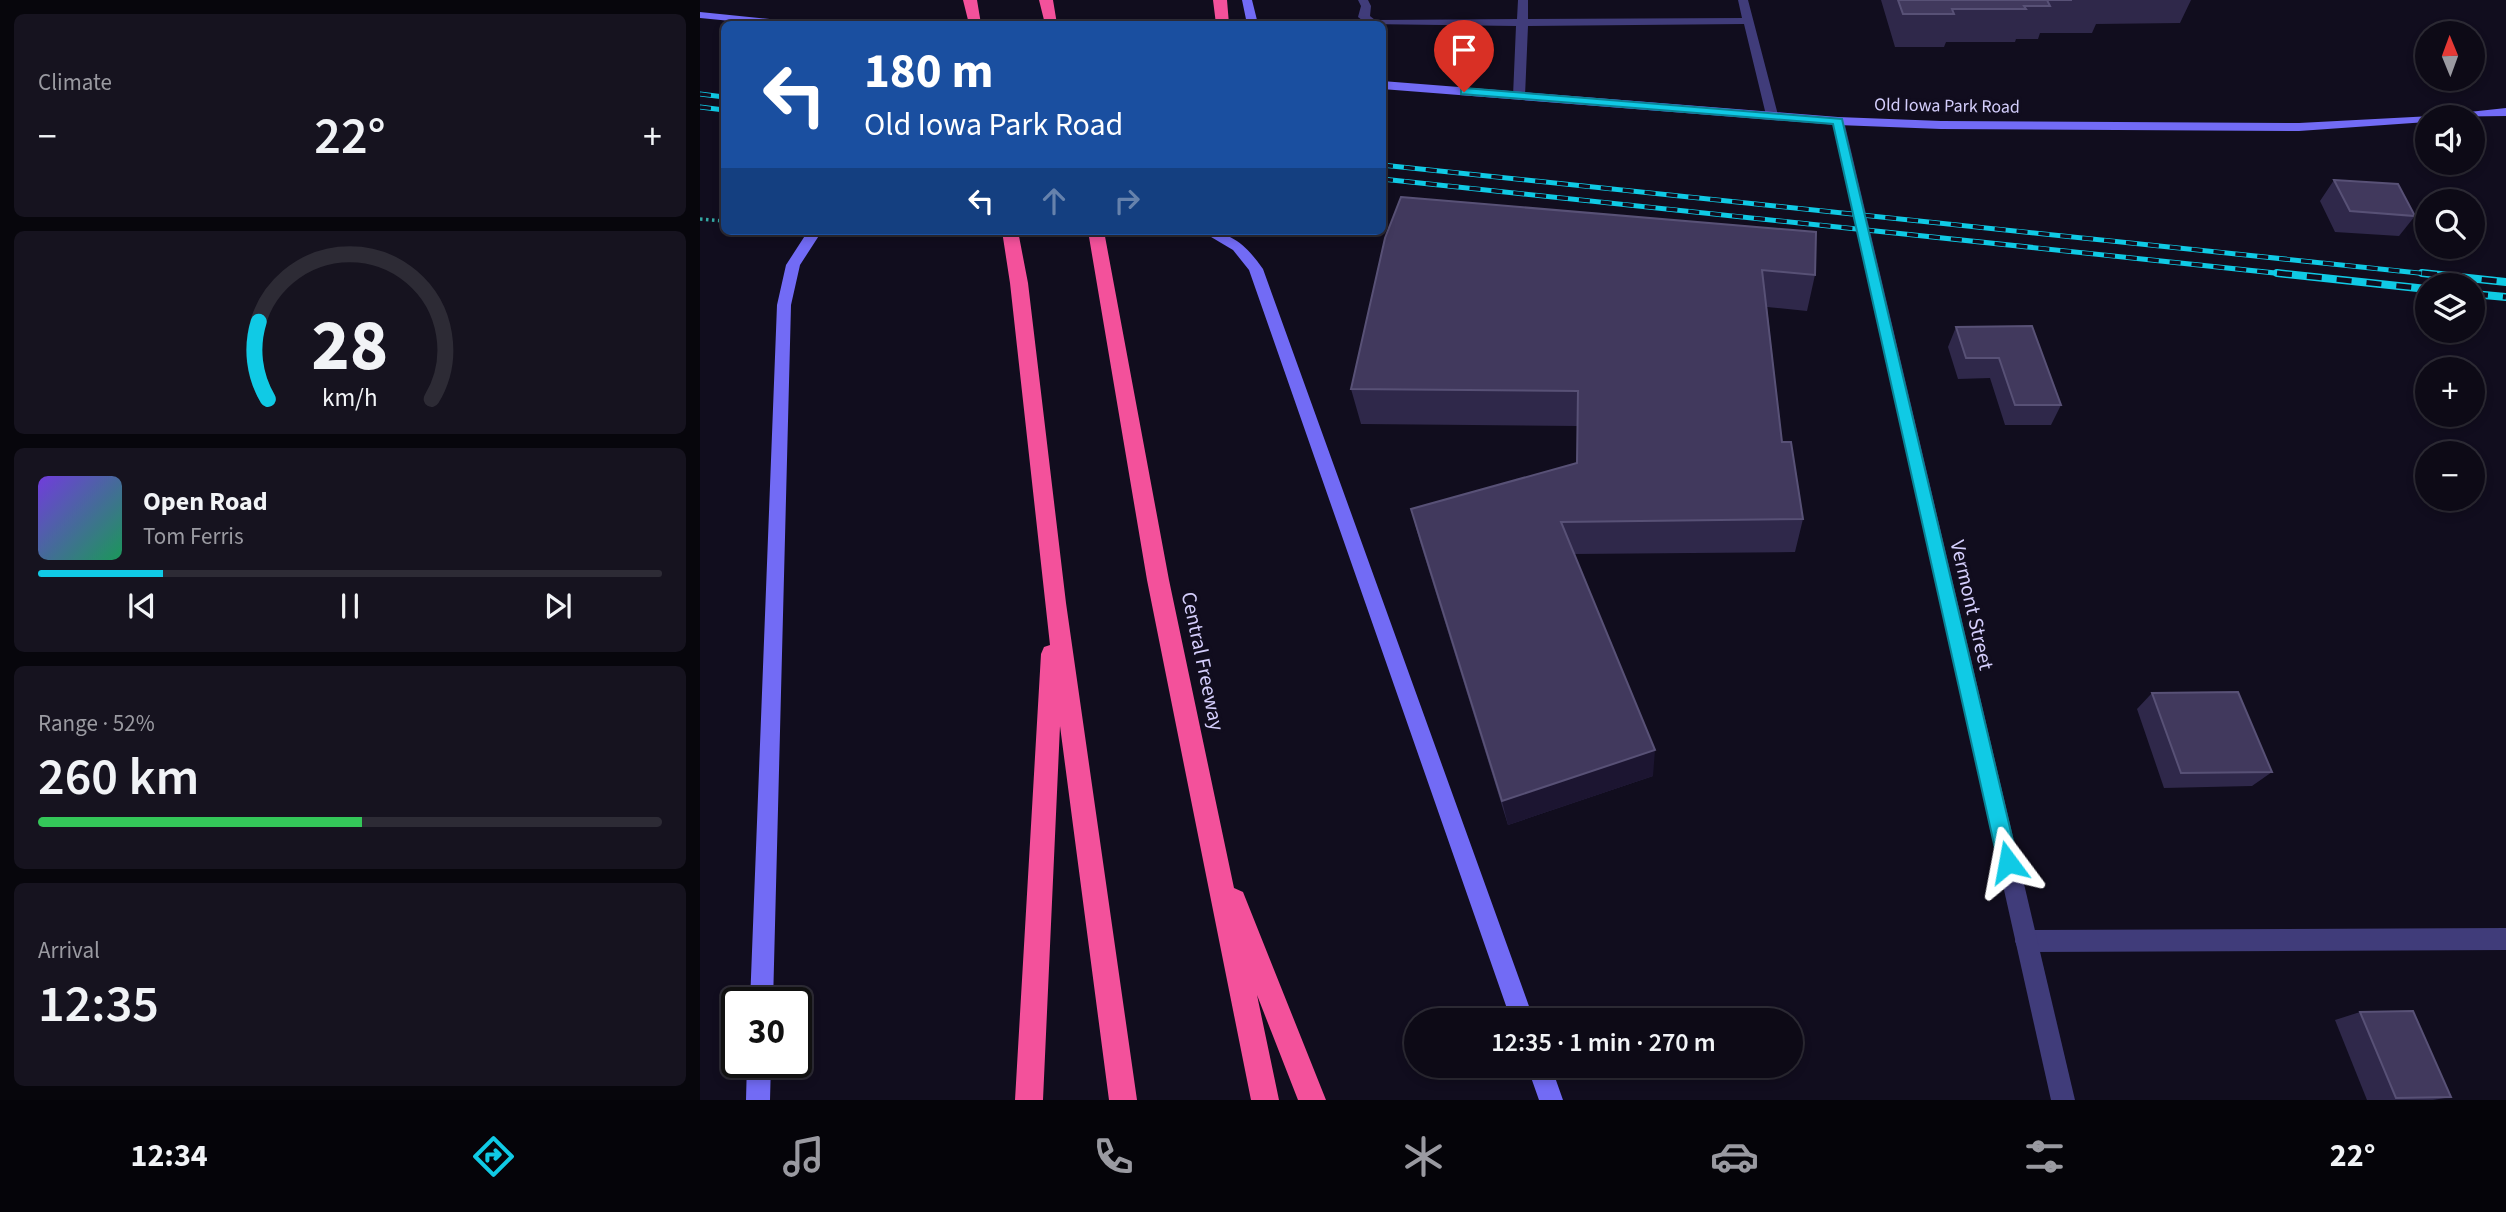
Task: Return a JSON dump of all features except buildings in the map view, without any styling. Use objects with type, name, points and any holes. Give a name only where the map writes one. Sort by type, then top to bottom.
[{"type":"highway","points":[[970,0],[974,21]]},
{"type":"highway","points":[[1046,0],[1050,21]]},
{"type":"highway","points":[[1220,0],[1223,21]]},
{"type":"highway","points":[[1011,235],[1019,283],[1055,603],[1123,1100]]},
{"type":"highway","name":"Central Freeway","points":[[1097,235],[1158,580],[1265,1100]]},
{"type":"highway","points":[[1029,1100],[1055,603]]},
{"type":"highway","points":[[1213,847],[1312,1100]]},
{"type":"main road","points":[[1247,0],[1252,21]]},
{"type":"main road","points":[[700,15],[760,21]]},
{"type":"main road","name":"Old Iowa Park Road","points":[[1386,85],[1838,121],[1941,125],[2299,127],[2415,119]]},
{"type":"main road","points":[[2485,114],[2506,113]]},
{"type":"main road","points":[[762,987],[784,305],[788,275],[797,252],[812,235]]},
{"type":"main road","points":[[1216,235],[1238,247],[1256,269],[1519,1008]]},
{"type":"main road","points":[[758,1100],[759,1078]]},
{"type":"main road","points":[[1543,1078],[1551,1100]]},
{"type":"street","points":[[1363,0],[1366,6],[1364,16],[1370,21]]},
{"type":"street","points":[[1519,96],[1522,0]]},
{"type":"street","points":[[1743,0],[1772,115]]},
{"type":"street","points":[[1386,23],[1748,21]]},
{"type":"street","name":"Vermont Street","points":[[1838,121],[2063,1100]]},
{"type":"street","points":[[2026,941],[2506,939]]},
{"type":"path","points":[[700,219],[721,221]]},
{"type":"railway","points":[[700,94],[721,97]]},
{"type":"railway","points":[[700,107],[721,110]]},
{"type":"railway","points":[[1386,165],[2419,273]]},
{"type":"railway","points":[[1386,179],[2294,275]]},
{"type":"railway","points":[[2277,273],[2415,288]]},
{"type":"railway","points":[[2485,280],[2506,282]]},
{"type":"railway","points":[[2485,295],[2506,297]]},
{"type":"route","points":[[1464,92],[1838,121],[2008,862]]}]
